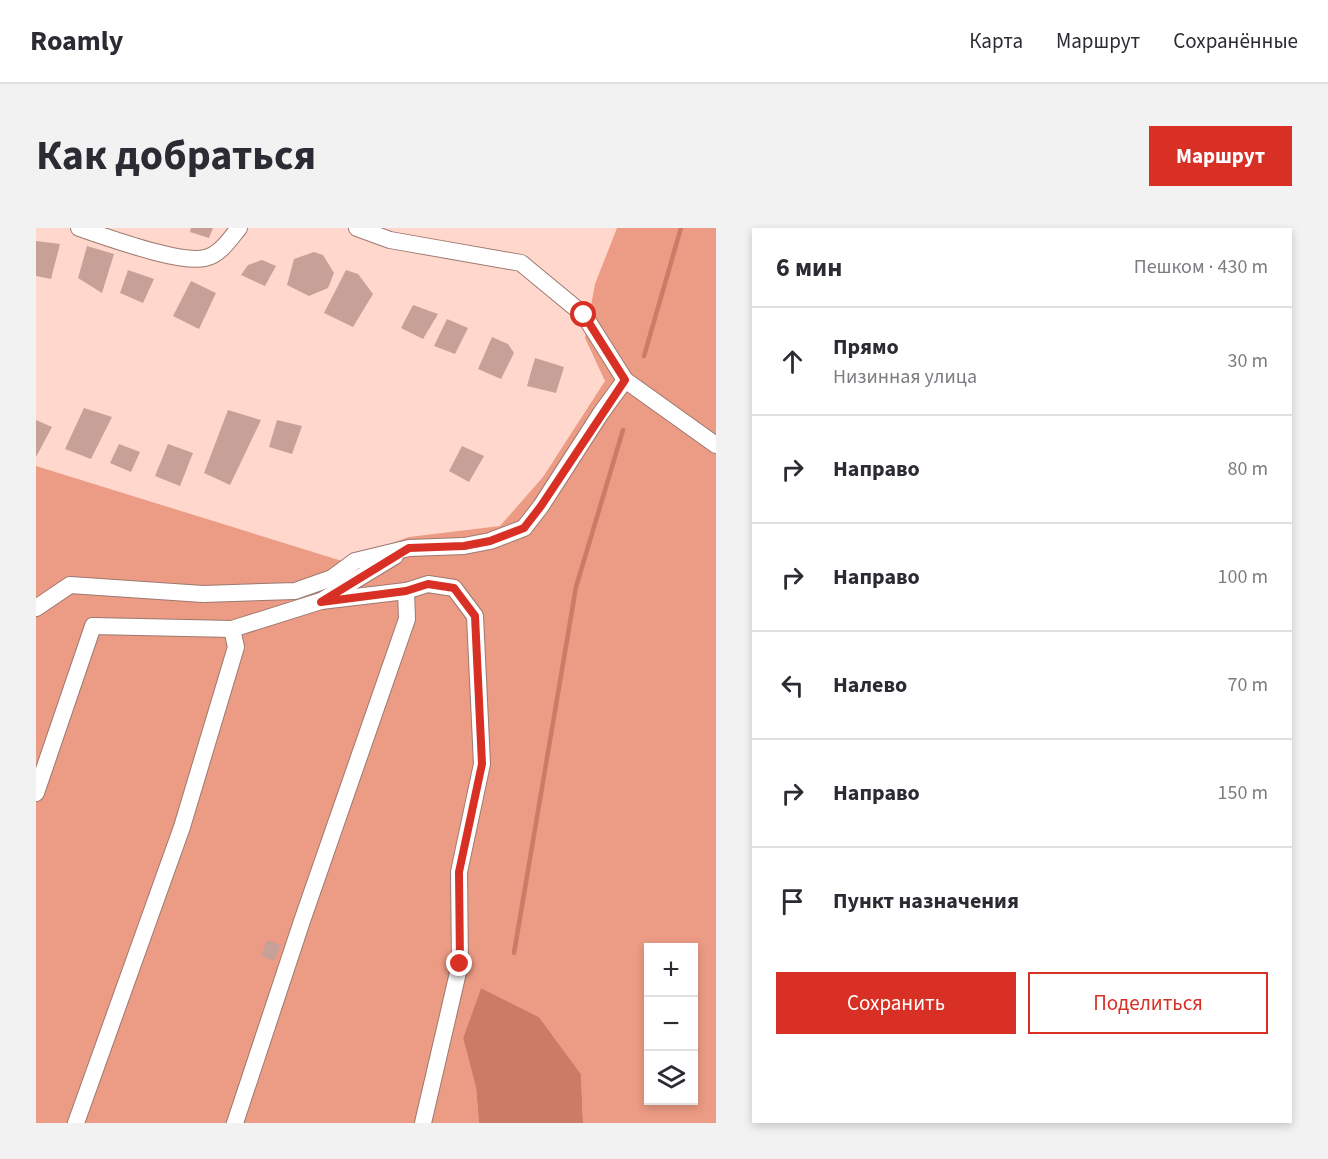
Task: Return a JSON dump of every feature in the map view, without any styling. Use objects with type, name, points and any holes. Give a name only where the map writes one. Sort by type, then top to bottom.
[{"type":"street","points":[[79,228],[172,257],[205,258],[225,246],[239,228]]},
{"type":"street","points":[[357,228],[390,240],[521,263],[584,315],[625,380],[716,445]]},
{"type":"street","points":[[36,608],[70,585],[203,594],[295,591],[332,578],[355,561],[409,548],[464,546],[490,541],[524,528],[625,380]]},
{"type":"street","points":[[321,602],[409,548]]},
{"type":"street","points":[[36,793],[93,626],[232,629],[321,602],[406,591],[428,584],[454,588],[475,616],[482,764],[459,872],[460,964],[423,1123]]},
{"type":"street","points":[[235,1123],[406,619],[406,591]]},
{"type":"street","points":[[76,1123],[182,827],[236,647],[232,629]]},
{"type":"shaded area","points":[[617,228],[716,228],[716,1123],[583,1123],[581,1074],[539,1017],[481,988],[463,1038],[476,1088],[479,1123],[36,1123],[36,466],[342,561],[409,537],[500,526],[543,477],[605,381],[585,338],[595,284]]},
{"type":"shaded area","points":[[481,988],[539,1017],[581,1074],[583,1123],[479,1123],[476,1088],[463,1038]]},
{"type":"building","points":[[191,228],[213,228],[209,238],[190,232]]},
{"type":"building","points":[[36,241],[60,244],[51,279],[36,276]]},
{"type":"building","points":[[87,246],[114,254],[102,293],[78,278]]},
{"type":"building","points":[[314,252],[323,255],[334,273],[328,288],[309,296],[287,285],[294,259]]},
{"type":"building","points":[[262,260],[276,266],[265,286],[241,275],[248,265]]},
{"type":"building","points":[[128,270],[154,279],[143,303],[120,293]]},
{"type":"building","points":[[346,270],[358,274],[373,294],[353,327],[324,313]]},
{"type":"building","points":[[191,281],[216,293],[199,329],[173,316]]},
{"type":"building","points":[[413,305],[438,314],[423,339],[401,328]]},
{"type":"building","points":[[447,319],[468,328],[455,354],[434,346]]},
{"type":"building","points":[[492,337],[508,344],[514,353],[501,379],[478,369]]},
{"type":"building","points":[[535,358],[564,367],[556,393],[527,386]]},
{"type":"building","points":[[84,408],[112,417],[91,459],[65,449]]},
{"type":"building","points":[[228,410],[261,420],[230,485],[204,473]]},
{"type":"building","points":[[36,420],[52,427],[36,457]]},
{"type":"building","points":[[277,420],[302,426],[292,454],[269,447]]},
{"type":"building","points":[[119,444],[140,452],[131,472],[110,463]]},
{"type":"building","points":[[168,444],[193,453],[180,486],[155,476]]},
{"type":"building","points":[[462,446],[484,456],[469,482],[449,471]]},
{"type":"building","points":[[267,940],[281,945],[274,961],[261,956]]},
{"type":"waterway","points":[[644,356],[681,228]]},
{"type":"waterway","points":[[514,953],[576,587],[623,430]]},
{"type":"route","points":[[460,964],[459,872],[482,764],[475,616],[454,588],[428,584],[406,591],[321,602],[409,548],[464,546],[490,541],[524,528],[625,380],[584,315]]}]
